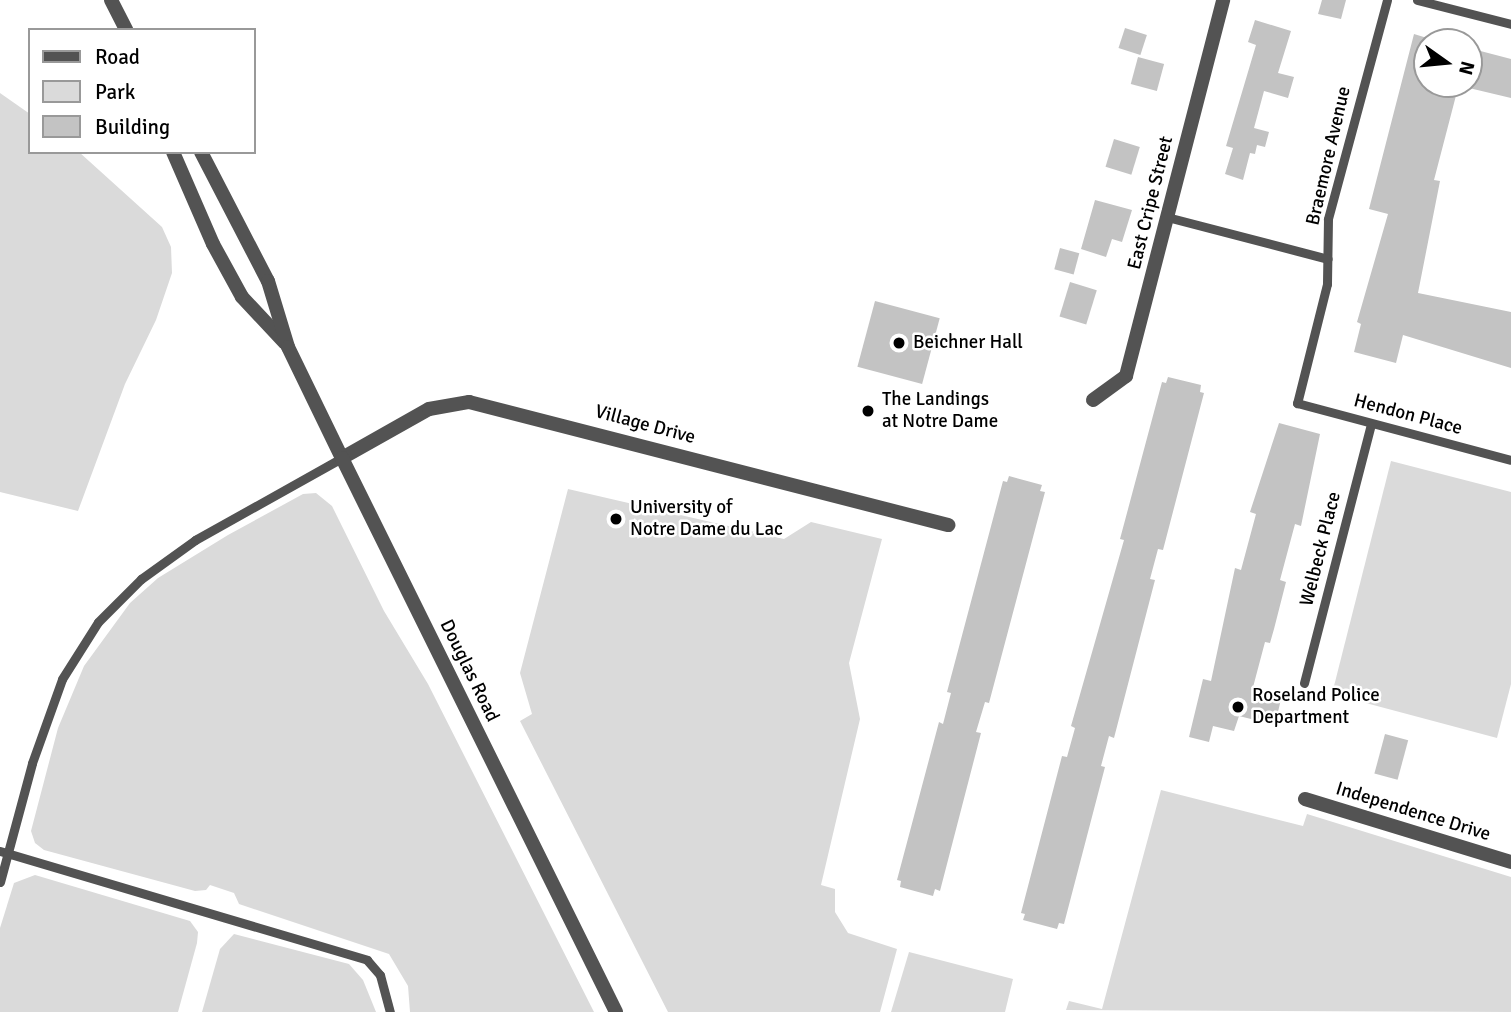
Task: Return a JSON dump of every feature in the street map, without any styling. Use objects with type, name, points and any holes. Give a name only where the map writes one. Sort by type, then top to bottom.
[{"type":"street","points":[[111,0],[125,28]]},
{"type":"street","name":"East Cripe Street","points":[[1093,400],[1126,376],[1223,0]]},
{"type":"street","name":"Douglas Road","points":[[174,154],[213,244],[242,297],[288,346]]},
{"type":"street","name":"Douglas Road","points":[[202,154],[268,281],[288,346],[342,458],[616,1012]]},
{"type":"street","name":"Village Drive","points":[[342,458],[429,409],[469,402],[948,525]]},
{"type":"street","name":"Independence Drive","points":[[1305,799],[1511,862]]},
{"type":"lane","name":"Braemore Avenue","points":[[1297,403],[1327,284],[1328,219],[1387,0]]},
{"type":"lane","points":[[1417,0],[1511,24]]},
{"type":"lane","points":[[1167,218],[1328,259]]},
{"type":"lane","name":"Hendon Place","points":[[1297,403],[1511,460]]},
{"type":"lane","name":"Welbeck Place","points":[[1304,683],[1371,423]]},
{"type":"lane","points":[[0,882],[4,852],[62,679],[98,622],[141,579],[195,540],[342,458]]},
{"type":"lane","points":[[4,852],[367,960],[380,975],[390,1012]]},
{"type":"green space","points":[[0,93],[28,113],[28,154],[81,154],[162,227],[171,247],[172,273],[156,320],[125,384],[78,511],[0,492]]},
{"type":"green space","points":[[1391,461],[1511,492],[1511,684],[1497,738],[1332,694]]},
{"type":"green space","points":[[568,489],[784,539],[811,522],[882,539],[849,663],[860,719],[821,885],[835,889],[835,912],[848,933],[897,949],[880,1012],[668,1012],[520,721],[532,714],[520,673]]},
{"type":"green space","points":[[316,493],[332,506],[384,611],[428,684],[594,1012],[410,1012],[408,986],[389,954],[239,904],[234,893],[210,885],[206,890],[195,891],[44,850],[35,843],[31,831],[58,728],[84,666],[130,603],[158,578],[228,535],[303,494]]},
{"type":"green space","points":[[1161,790],[1303,826],[1307,814],[1511,877],[1511,1012],[1066,1010],[1069,1001],[1102,1009]]},
{"type":"green space","points":[[35,875],[190,921],[198,932],[197,943],[178,1012],[0,1012],[0,928],[14,883]]},
{"type":"green space","points":[[234,934],[349,964],[363,980],[376,1012],[202,1012],[220,949]]},
{"type":"green space","points":[[909,952],[1013,979],[1005,1012],[891,1012]]},
{"type":"building","points":[[1322,0],[1346,0],[1341,19],[1318,14]]},
{"type":"building","points":[[1255,20],[1291,31],[1278,73],[1294,77],[1288,98],[1264,91],[1254,128],[1269,132],[1265,147],[1257,145],[1255,154],[1250,153],[1243,180],[1225,174],[1233,148],[1226,146],[1256,45],[1248,42]]},
{"type":"building","points":[[1125,28],[1147,35],[1140,55],[1119,48]]},
{"type":"building","points":[[1413,38],[1413,98],[1455,98],[1434,180],[1440,181],[1418,293],[1511,312],[1511,368],[1403,335],[1396,363],[1354,352],[1361,324],[1357,322],[1388,214],[1369,209]]},
{"type":"building","points":[[1483,52],[1511,59],[1511,98],[1483,91]]},
{"type":"building","points":[[1138,57],[1164,64],[1157,91],[1131,84]]},
{"type":"building","points":[[1114,139],[1140,147],[1131,175],[1106,167]]},
{"type":"building","points":[[1095,200],[1132,210],[1122,242],[1112,239],[1106,257],[1081,249]]},
{"type":"building","points":[[1060,248],[1079,253],[1074,274],[1054,269]]},
{"type":"building","points":[[1070,282],[1097,290],[1086,325],[1059,316]]},
{"type":"building","name":"Beichner Hall","points":[[875,301],[940,318],[922,384],[857,367]]},
{"type":"building","points":[[1168,377],[1201,385],[1200,392],[1204,393],[1163,550],[1158,549],[1150,579],[1155,580],[1114,738],[1109,736],[1101,766],[1105,767],[1064,924],[1059,923],[1057,929],[1023,920],[1025,914],[1021,913],[1062,756],[1067,757],[1075,728],[1071,726],[1124,540],[1120,539],[1162,382],[1166,383]]},
{"type":"building","points":[[1279,423],[1320,434],[1301,526],[1295,524],[1280,580],[1286,582],[1274,629],[1270,643],[1265,642],[1252,691],[1281,699],[1275,725],[1239,716],[1234,731],[1213,726],[1209,742],[1189,737],[1203,679],[1211,681],[1235,568],[1241,570],[1256,514],[1250,512]]},
{"type":"building","points":[[1009,476],[1042,485],[1040,491],[1045,492],[989,703],[985,702],[976,732],[981,733],[940,891],[935,889],[933,896],[900,887],[901,881],[897,880],[939,722],[943,724],[951,693],[947,692],[1003,481],[1007,482]]},
{"type":"building","points":[[1385,734],[1408,740],[1398,780],[1374,774]]},
{"type":"place","name":"Beichner Hall","points":[[899,343]]},
{"type":"place","name":"The Landings at Notre Dame","points":[[868,411]]},
{"type":"place","name":"University of Notre Dame du Lac","points":[[616,519]]},
{"type":"place","name":"Roseland Police Department","points":[[1238,707]]}]
